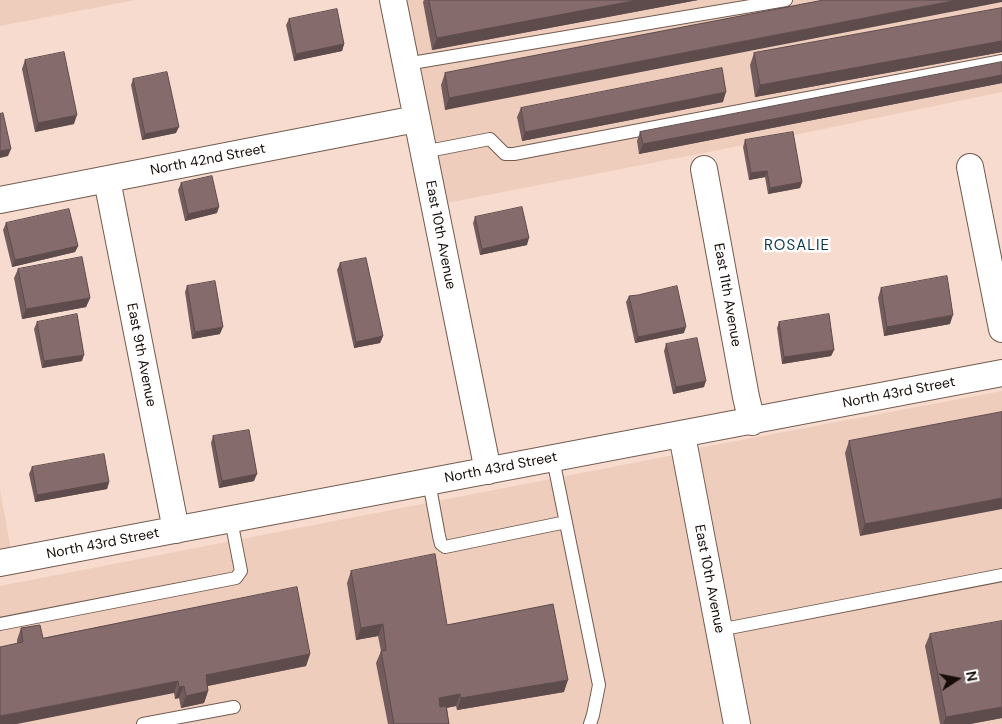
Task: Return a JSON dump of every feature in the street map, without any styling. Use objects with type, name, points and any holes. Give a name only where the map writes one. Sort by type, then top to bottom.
[{"type":"street","name":"East 10th Avenue","points":[[393,0],[488,471]]},
{"type":"street","name":"North 42nd Street","points":[[0,200],[416,120]]},
{"type":"street","points":[[970,167],[1002,329]]},
{"type":"street","name":"East 11th Avenue","points":[[704,169],[752,422]]},
{"type":"street","name":"East 9th Avenue","points":[[107,180],[176,530]]},
{"type":"street","name":"North 43rd Street","points":[[0,563],[752,422],[1002,373]]},
{"type":"street","name":"East 10th Avenue","points":[[682,435],[737,724]]},
{"type":"lane","points":[[406,64],[786,0]]},
{"type":"lane","points":[[423,152],[490,139],[505,154],[514,154],[1002,61]]},
{"type":"lane","points":[[553,459],[599,685],[590,724]]},
{"type":"lane","points":[[429,482],[439,536],[441,544],[445,547],[566,522]]},
{"type":"lane","points":[[0,624],[236,578],[241,571],[232,520]]},
{"type":"lane","points":[[719,630],[1002,575]]},
{"type":"lane","points":[[143,724],[234,707]]},
{"type":"shaded area","points":[[0,0],[135,0],[0,26]]},
{"type":"shaded area","points":[[398,0],[1002,0],[1002,92],[775,139],[436,205]]},
{"type":"shaded area","points":[[1002,391],[1002,724],[743,724],[693,449]]},
{"type":"shaded area","points":[[674,455],[726,724],[0,724],[0,586]]},
{"type":"shaded area","points":[[0,490],[12,555],[0,558]]},
{"type":"building","points":[[429,0],[638,0],[437,38]]},
{"type":"building","points":[[824,0],[957,0],[449,98],[445,73]]},
{"type":"building","points":[[1002,8],[1002,41],[760,85],[754,53]]},
{"type":"building","points":[[337,9],[344,44],[296,54],[289,19]]},
{"type":"building","points":[[64,52],[77,115],[38,123],[25,60]]},
{"type":"building","points":[[1002,62],[1002,75],[643,144],[640,132]]},
{"type":"building","points":[[722,68],[726,92],[525,132],[521,108]]},
{"type":"building","points":[[167,72],[179,127],[145,134],[133,79]]},
{"type":"building","points":[[3,113],[11,149],[0,151],[0,114]]},
{"type":"building","points":[[793,132],[802,182],[770,188],[767,171],[751,173],[745,140]]},
{"type":"building","points":[[212,176],[219,207],[188,214],[181,183]]},
{"type":"building","points":[[522,207],[529,238],[482,249],[475,217]]},
{"type":"building","points":[[69,209],[78,246],[15,260],[6,223]]},
{"type":"building","points":[[82,257],[90,298],[26,309],[18,269]]},
{"type":"building","points":[[366,258],[383,336],[356,342],[340,263]]},
{"type":"building","points":[[947,276],[953,315],[887,327],[881,288]]},
{"type":"building","points":[[215,281],[223,327],[195,332],[187,286]]},
{"type":"building","points":[[677,286],[686,327],[638,337],[629,296]]},
{"type":"building","points":[[77,314],[84,355],[44,361],[37,322]]},
{"type":"building","points":[[829,314],[834,350],[784,357],[779,322]]},
{"type":"building","points":[[697,338],[706,381],[676,387],[666,344]]},
{"type":"building","points":[[1002,412],[1002,498],[865,524],[849,441]]},
{"type":"building","points":[[249,430],[257,474],[222,481],[213,436]]},
{"type":"building","points":[[104,454],[109,482],[37,495],[32,467]]},
{"type":"building","points":[[435,554],[447,625],[553,604],[568,680],[461,698],[460,694],[439,698],[440,707],[446,706],[449,724],[394,724],[381,651],[386,650],[383,624],[361,628],[351,571]]},
{"type":"building","points":[[297,587],[310,654],[206,675],[208,691],[186,696],[184,686],[179,687],[178,681],[0,716],[0,647],[23,642],[21,628],[40,625],[43,638]]},
{"type":"building","points":[[1002,621],[1002,707],[946,717],[930,634]]},
{"type":"district","name":"ROSALIE","points":[[797,246]]}]
